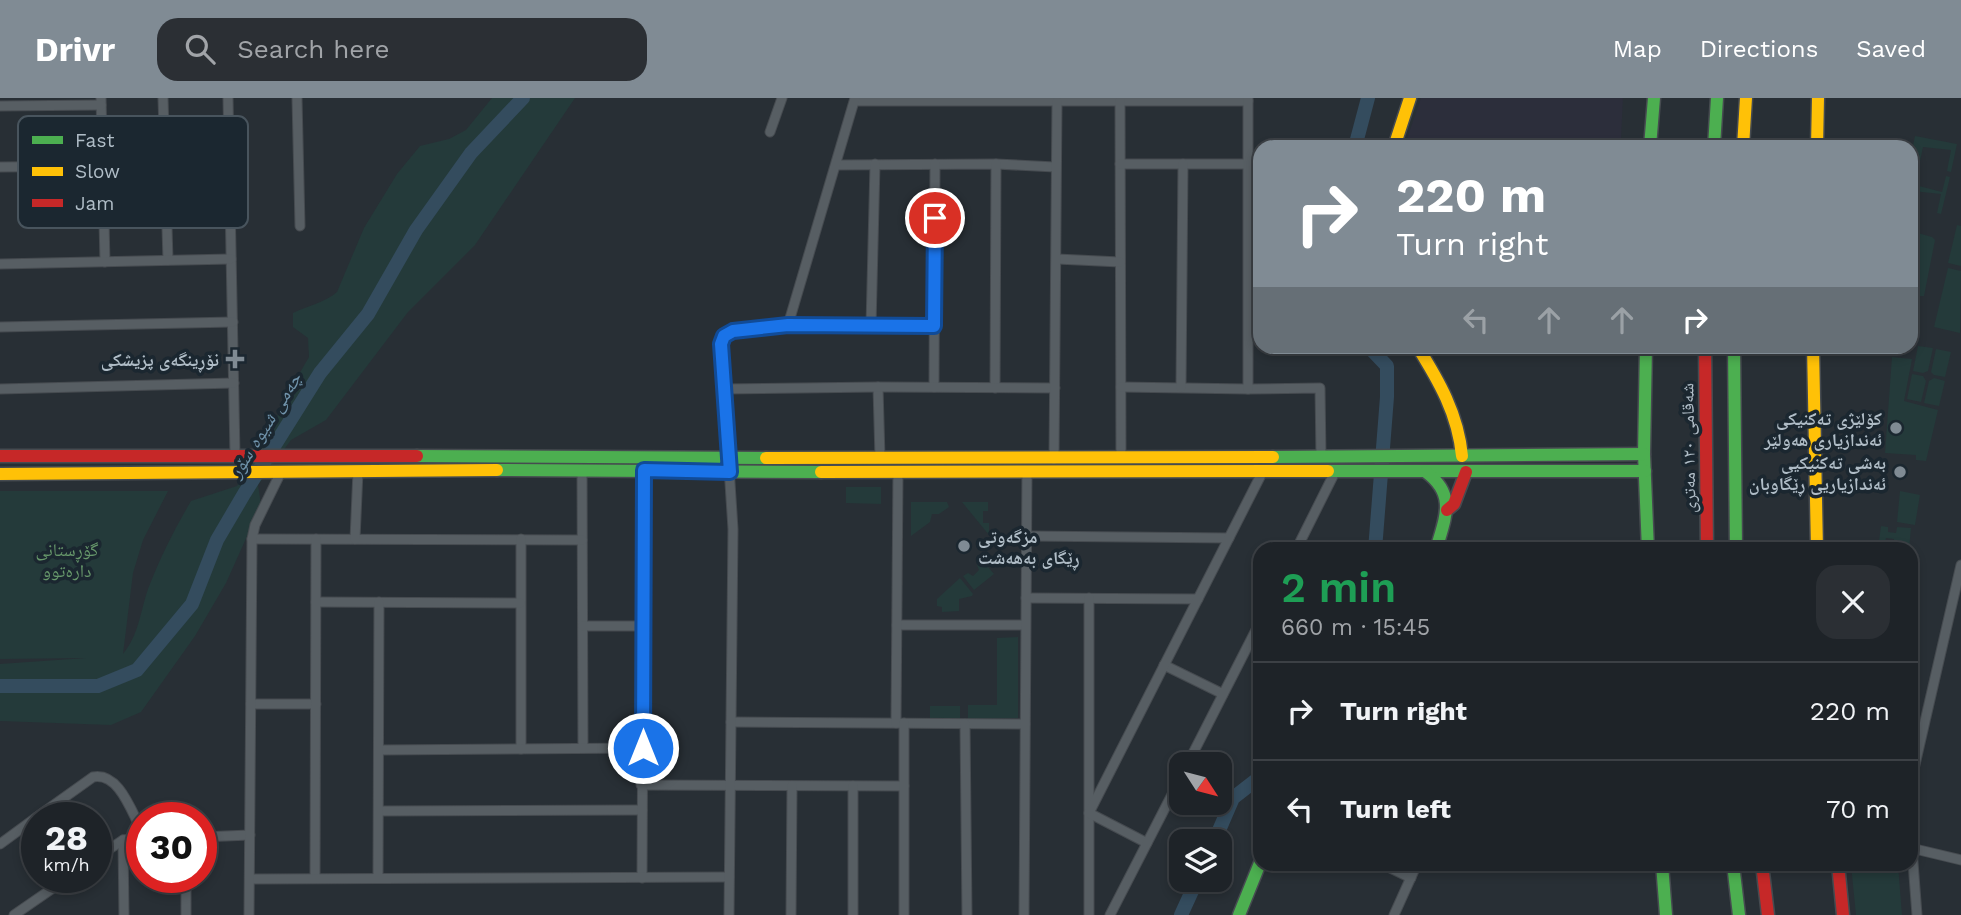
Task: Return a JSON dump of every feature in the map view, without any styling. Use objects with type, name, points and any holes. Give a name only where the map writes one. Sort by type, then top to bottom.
[{"type":"main road","points":[[1396,140],[1410,98]]},
{"type":"main road","points":[[1651,140],[1654,98]]},
{"type":"main road","points":[[1714,140],[1717,98]]},
{"type":"main road","points":[[1743,140],[1746,98]]},
{"type":"main road","points":[[1817,140],[1818,98]]},
{"type":"main road","points":[[1422,354],[1452,409],[1461,439],[1462,456]]},
{"type":"main road","points":[[1646,354],[1644,454],[1648,542]]},
{"type":"main road","name":"شەقامی ١٢٠ مەتری","points":[[1705,354],[1707,542]]},
{"type":"main road","points":[[1734,354],[1736,542]]},
{"type":"main road","points":[[1813,354],[1816,542]]},
{"type":"main road","points":[[0,456],[253,454],[1054,458],[1644,454]]},
{"type":"main road","points":[[1335,472],[1343,457]]},
{"type":"main road","points":[[0,474],[582,470],[1645,471]]},
{"type":"main road","points":[[1426,472],[1443,487],[1447,510],[1438,542]]},
{"type":"main road","points":[[1447,510],[1454,504],[1466,472]]},
{"type":"main road","points":[[1239,915],[1256,871]]},
{"type":"main road","points":[[1663,871],[1666,915]]},
{"type":"main road","points":[[1734,871],[1739,915]]},
{"type":"main road","points":[[1763,871],[1768,915]]},
{"type":"main road","points":[[1839,871],[1843,915]]},
{"type":"street","points":[[163,98],[164,116]]},
{"type":"street","points":[[228,98],[228,116]]},
{"type":"street","points":[[297,98],[300,226]]},
{"type":"street","points":[[770,132],[782,98]]},
{"type":"street","points":[[788,325],[855,99],[1057,102],[1095,99],[1248,100],[1248,389]]},
{"type":"street","points":[[0,106],[101,101]]},
{"type":"street","points":[[1120,101],[1121,457]]},
{"type":"street","points":[[1054,458],[1057,102]]},
{"type":"street","points":[[836,164],[996,164],[1055,167]]},
{"type":"street","points":[[872,326],[875,164]]},
{"type":"street","points":[[934,387],[935,164]]},
{"type":"street","points":[[995,388],[996,164]]},
{"type":"street","points":[[1120,164],[1248,164]]},
{"type":"street","points":[[1181,387],[1183,164]]},
{"type":"street","points":[[0,167],[18,167]]},
{"type":"street","points":[[104,228],[105,262]]},
{"type":"street","points":[[167,228],[168,260]]},
{"type":"street","points":[[230,228],[235,455]]},
{"type":"street","points":[[0,264],[231,259]]},
{"type":"street","points":[[1057,259],[1121,262]]},
{"type":"street","points":[[0,327],[233,322]]},
{"type":"street","points":[[729,915],[733,529],[721,344],[724,336],[733,331],[788,325],[934,326]]},
{"type":"street","points":[[0,389],[234,383]]},
{"type":"street","points":[[878,387],[880,458]]},
{"type":"street","points":[[1121,387],[1320,388],[1321,457]]},
{"type":"street","points":[[723,390],[1055,388]]},
{"type":"street","points":[[582,470],[583,748]]},
{"type":"street","points":[[642,878],[644,470]]},
{"type":"street","points":[[355,539],[358,471]]},
{"type":"street","points":[[1089,813],[1263,471]]},
{"type":"street","points":[[250,915],[252,539],[255,525],[279,472]]},
{"type":"street","points":[[898,472],[897,625],[904,786],[904,915]]},
{"type":"street","points":[[1024,915],[1027,472]]},
{"type":"street","points":[[1300,542],[1335,472]]},
{"type":"street","points":[[1026,536],[1229,538]]},
{"type":"street","points":[[252,539],[582,540]]},
{"type":"street","points":[[315,877],[316,539]]},
{"type":"street","points":[[521,539],[521,749]]},
{"type":"street","points":[[1918,755],[1957,605],[1961,565]]},
{"type":"street","points":[[1026,598],[1198,599]]},
{"type":"street","points":[[1088,598],[1089,915]]},
{"type":"street","points":[[316,602],[520,603]]},
{"type":"street","points":[[378,878],[379,602]]},
{"type":"street","points":[[583,625],[643,626]]},
{"type":"street","points":[[897,625],[1025,625]]},
{"type":"street","points":[[1194,752],[1253,636]]},
{"type":"street","points":[[1164,665],[1223,694]]},
{"type":"street","points":[[251,704],[316,704]]},
{"type":"street","points":[[731,722],[1025,724]]},
{"type":"street","points":[[965,724],[967,915]]},
{"type":"street","points":[[379,750],[643,748]]},
{"type":"street","points":[[58,802],[93,777],[102,775],[111,779],[126,802]]},
{"type":"street","points":[[641,785],[904,786]]},
{"type":"street","points":[[791,915],[792,786]]},
{"type":"street","points":[[853,786],[853,915]]},
{"type":"street","points":[[1110,915],[1169,800]]},
{"type":"street","points":[[379,811],[642,810]]},
{"type":"street","points":[[1089,813],[1147,843]]},
{"type":"street","points":[[0,844],[21,829]]},
{"type":"street","points":[[217,836],[250,835]]},
{"type":"street","points":[[123,839],[124,915]]},
{"type":"street","points":[[112,847],[126,839]]},
{"type":"street","points":[[1918,849],[1961,860]]},
{"type":"street","points":[[1396,871],[1411,878]]},
{"type":"street","points":[[1394,915],[1414,871]]},
{"type":"street","points":[[1914,871],[1917,915]]},
{"type":"street","points":[[250,878],[729,877]]},
{"type":"street","points":[[14,915],[46,893]]},
{"type":"street","points":[[186,893],[186,915]]},
{"type":"shaded area","points":[[1421,98],[1623,98],[1621,139],[1406,140]]},
{"type":"green space","name":"گۆڕستانی دارەتوو","points":[[492,98],[575,98],[475,245],[408,312],[326,420],[291,440],[258,485],[261,505],[226,583],[195,636],[141,712],[111,725],[0,721],[0,664],[86,658],[0,659],[0,491],[168,491],[143,540],[133,573],[123,654],[136,631],[157,566],[191,501],[237,486],[268,439],[284,400],[309,357],[308,338],[293,327],[293,313],[337,292],[364,228],[397,174],[420,146],[449,139],[466,130]]},
{"type":"green space","points":[[1915,136],[1957,144],[1951,172],[1947,171],[1951,150],[1923,147],[1918,171],[1918,140],[1914,140]]},
{"type":"green space","points":[[1946,176],[1950,177],[1941,214],[1937,213],[1941,194],[1918,192],[1918,186],[1942,192]]},
{"type":"green space","points":[[1957,225],[1961,226],[1961,266],[1948,263]]},
{"type":"green space","points":[[1918,233],[1935,240],[1924,296],[1918,296]]},
{"type":"green space","points":[[1948,268],[1961,271],[1960,333],[1934,327]]},
{"type":"green space","points":[[1918,346],[1933,348],[1928,371],[1913,371]]},
{"type":"green space","points":[[1936,349],[1951,352],[1945,377],[1931,372]]},
{"type":"green space","points":[[1892,357],[1912,359],[1904,401],[1938,410],[1926,461],[1916,460],[1916,455],[1885,453]]},
{"type":"green space","points":[[1912,374],[1923,376],[1926,381],[1921,402],[1907,399]]},
{"type":"green space","points":[[1934,378],[1945,381],[1939,406],[1924,403],[1929,381]]},
{"type":"green space","points":[[846,487],[881,487],[881,504],[846,503]]},
{"type":"green space","points":[[1900,491],[1920,495],[1915,525],[1897,522]]},
{"type":"green space","points":[[911,502],[947,502],[949,507],[939,514],[932,514],[930,522],[911,536]]},
{"type":"green space","points":[[962,502],[988,502],[988,511],[983,511],[983,523],[989,523],[989,535]]},
{"type":"green space","points":[[1881,526],[1888,527],[1888,532],[1896,533],[1897,527],[1911,528],[1910,542],[1894,542],[1894,539],[1886,538],[1885,542],[1879,542]]},
{"type":"green space","points":[[983,561],[994,574],[974,590],[963,576],[968,573],[973,576],[979,570],[977,565]]},
{"type":"green space","points":[[960,578],[972,596],[959,599],[959,611],[942,612],[942,607],[937,606],[937,599]]},
{"type":"green space","points":[[1018,637],[1018,718],[968,719],[968,705],[997,705],[997,638]]},
{"type":"green space","points":[[930,706],[960,706],[960,719],[930,719]]},
{"type":"green space","points":[[1852,871],[1898,871],[1902,915],[1856,915]]},
{"type":"waterway","name":"چەمی شیوە سۆر","points":[[0,686],[98,686],[137,670],[192,604],[217,540],[244,494],[320,373],[368,314],[416,230],[471,153],[523,98]]},
{"type":"waterway","points":[[1357,140],[1368,98]]},
{"type":"waterway","points":[[1376,354],[1387,366],[1376,542]]},
{"type":"waterway","points":[[1220,829],[1233,798],[1253,782]]},
{"type":"waterway","points":[[1181,915],[1192,892]]},
{"type":"traffic: fast","points":[[1651,140],[1654,98]]},
{"type":"traffic: fast","points":[[1714,140],[1717,98]]},
{"type":"traffic: fast","points":[[1646,354],[1644,454],[1648,542]]},
{"type":"traffic: fast","points":[[1734,354],[1736,542]]},
{"type":"traffic: fast","points":[[1273,457],[1644,454]]},
{"type":"traffic: fast","points":[[417,456],[766,458]]},
{"type":"traffic: fast","points":[[497,470],[821,472]]},
{"type":"traffic: fast","points":[[1328,471],[1645,471]]},
{"type":"traffic: fast","points":[[1426,472],[1442,489],[1445,498],[1445,517],[1438,542]]},
{"type":"traffic: fast","points":[[1239,915],[1257,871]]},
{"type":"traffic: fast","points":[[1663,871],[1666,915]]},
{"type":"traffic: fast","points":[[1734,871],[1739,915]]},
{"type":"traffic: slow","points":[[1396,140],[1410,98]]},
{"type":"traffic: slow","points":[[1743,140],[1746,98]]},
{"type":"traffic: slow","points":[[1817,140],[1818,98]]},
{"type":"traffic: slow","points":[[1422,354],[1452,412],[1462,456]]},
{"type":"traffic: slow","points":[[1813,354],[1817,542]]},
{"type":"traffic: slow","points":[[766,458],[1273,457]]},
{"type":"traffic: slow","points":[[0,474],[497,470]]},
{"type":"traffic: slow","points":[[821,472],[1328,471]]},
{"type":"traffic: jam","points":[[1705,354],[1707,542]]},
{"type":"traffic: jam","points":[[0,456],[417,456]]},
{"type":"traffic: jam","points":[[1447,510],[1454,504],[1466,472]]},
{"type":"traffic: jam","points":[[1763,871],[1768,915]]},
{"type":"traffic: jam","points":[[1839,871],[1843,915]]},
{"type":"place","name":"نۆڕینگەی پزیشکی","points":[[235,359]]},
{"type":"place","name":"کۆلێژی تەکنیکی ئەندازیاری هەولێر","points":[[1896,428]]},
{"type":"place","name":"بەشی تەکنیکیی ئەندازیاریی ڕێگاوبان","points":[[1900,472]]},
{"type":"place","name":"مزگەوتی ڕێگای بەھەشت","points":[[964,546]]},
{"type":"route","points":[[643,748],[644,470],[730,472],[721,344],[724,336],[733,331],[788,325],[934,326],[935,218]]}]
